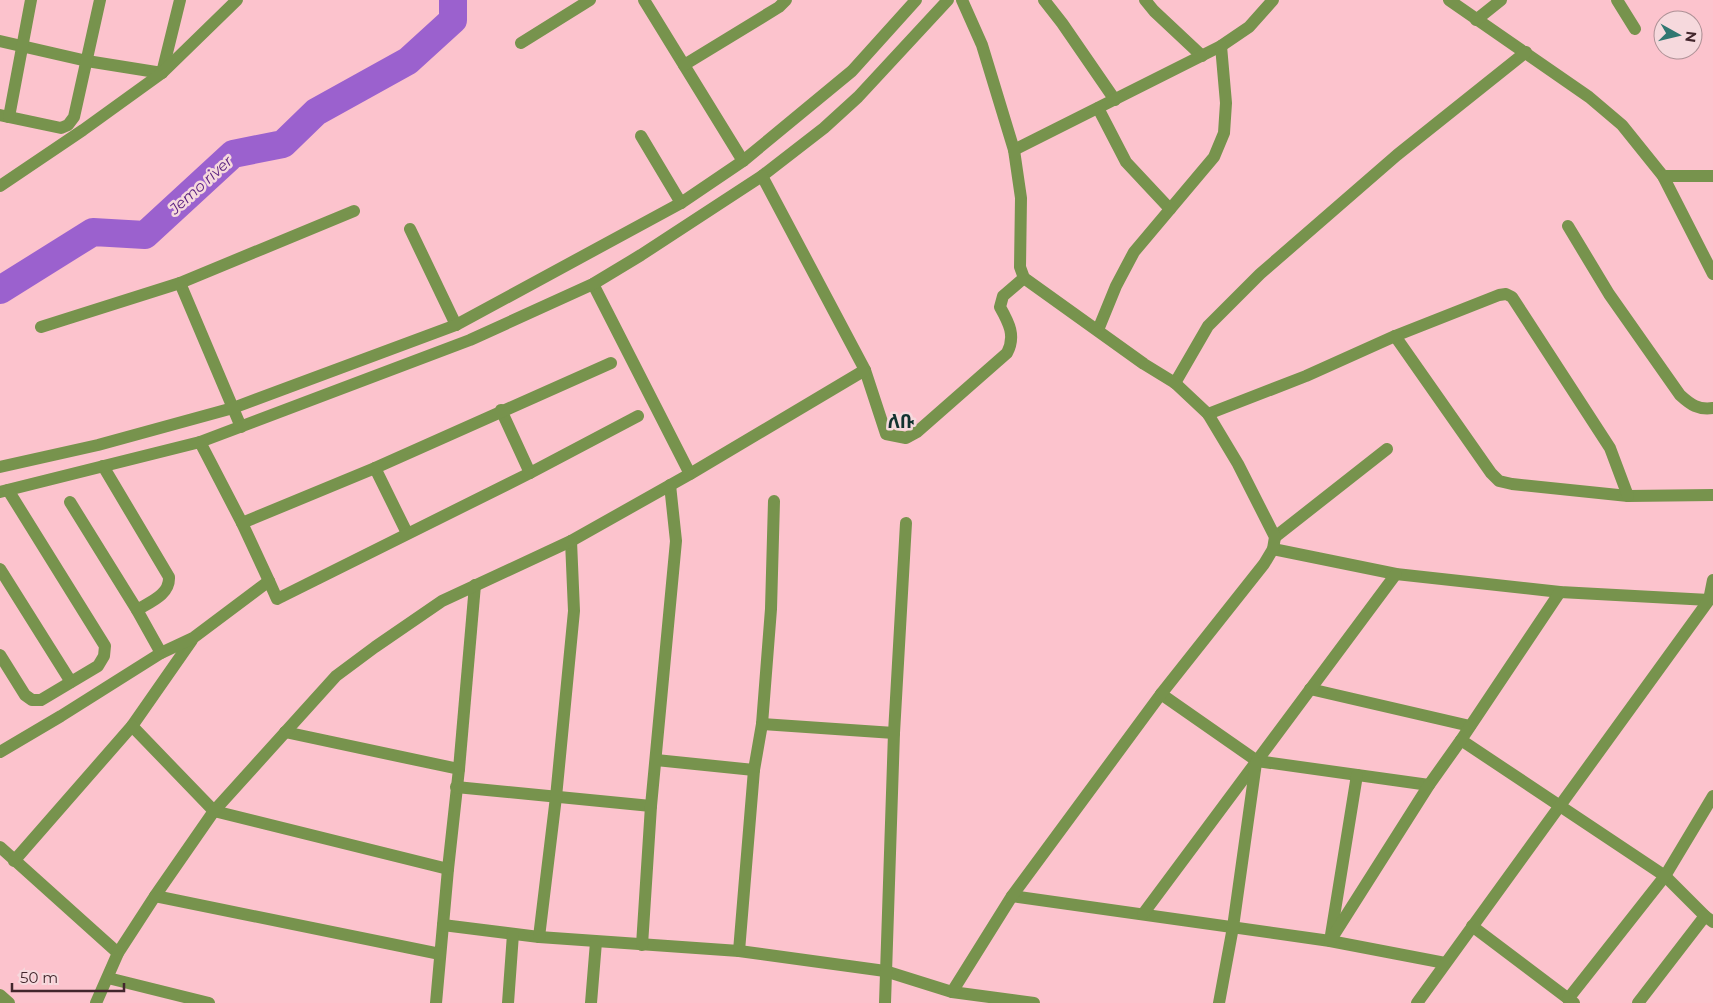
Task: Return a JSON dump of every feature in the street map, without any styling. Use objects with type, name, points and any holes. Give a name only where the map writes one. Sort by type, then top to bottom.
[{"type":"street","points":[[31,0],[5,116],[61,128],[68,125],[74,118],[100,0]]},
{"type":"street","points":[[162,74],[180,0]]},
{"type":"street","points":[[0,186],[162,74],[237,0]]},
{"type":"street","points":[[521,43],[590,0]]},
{"type":"street","points":[[644,0],[743,161]]},
{"type":"street","points":[[684,65],[778,7],[786,0]]},
{"type":"street","points":[[0,467],[98,445],[233,408],[456,325],[681,203],[743,161],[852,72],[916,0]]},
{"type":"street","points":[[0,656],[25,695],[32,700],[41,700],[98,666],[104,656],[105,646],[4,491],[200,442],[470,340],[593,284],[641,256],[762,176],[824,128],[858,97],[948,0]]},
{"type":"street","points":[[962,0],[982,45],[1014,150],[1020,198],[1020,266],[1024,278],[1144,364],[1175,383],[1208,414],[1238,464],[1274,543]]},
{"type":"street","points":[[1044,0],[1115,100]]},
{"type":"street","points":[[1145,0],[1154,11],[1202,56]]},
{"type":"street","points":[[1014,150],[1221,46],[1249,27],[1273,0]]},
{"type":"street","points":[[1449,0],[1589,97],[1622,125],[1663,176],[1713,274]]},
{"type":"street","points":[[1476,20],[1502,0]]},
{"type":"street","points":[[1617,0],[1635,29]]},
{"type":"street","points":[[0,42],[87,61],[162,74]]},
{"type":"street","points":[[1098,330],[1116,286],[1134,252],[1214,158],[1224,133],[1226,103],[1221,46]]},
{"type":"street","points":[[1175,383],[1208,326],[1260,274],[1397,155],[1526,52]]},
{"type":"street","points":[[1098,108],[1126,162],[1170,209]]},
{"type":"street","points":[[68,125],[83,130]]},
{"type":"street","points":[[640,136],[681,203]]},
{"type":"street","points":[[762,176],[865,370],[886,434],[906,438],[918,432],[1007,353],[1012,344],[1009,324],[1000,307],[1003,296],[1024,278]]},
{"type":"street","points":[[1663,176],[1713,176]]},
{"type":"street","points":[[41,327],[180,283],[354,211]]},
{"type":"street","points":[[1568,226],[1609,294],[1680,395],[1692,406],[1704,409],[1713,408]]},
{"type":"street","points":[[410,229],[456,325]]},
{"type":"street","points":[[180,283],[241,427]]},
{"type":"street","points":[[593,284],[690,474]]},
{"type":"street","points":[[1208,414],[1306,376],[1395,336],[1499,295],[1506,294],[1512,297],[1610,448],[1628,496]]},
{"type":"street","points":[[1395,336],[1491,473],[1499,481],[1628,496],[1713,495]]},
{"type":"street","points":[[242,524],[375,468],[501,410],[611,363]]},
{"type":"street","points":[[96,1003],[118,953],[214,811],[336,676],[442,601],[571,541],[690,474],[865,370]]},
{"type":"street","points":[[501,410],[530,473]]},
{"type":"street","points":[[200,442],[242,524],[276,599],[530,473],[638,416]]},
{"type":"street","points":[[952,992],[1012,896],[1162,694],[1264,564],[1274,543],[1387,450]]},
{"type":"street","points":[[103,466],[169,577],[170,584],[166,591],[137,610]]},
{"type":"street","points":[[375,468],[408,533]]},
{"type":"street","points":[[642,945],[651,806],[676,542],[670,485]]},
{"type":"street","points":[[739,951],[754,770],[762,724],[771,609],[774,501]]},
{"type":"street","points":[[70,502],[162,653]]},
{"type":"street","points":[[885,1003],[894,733],[906,523]]},
{"type":"street","points":[[540,938],[574,612],[571,541]]},
{"type":"street","points":[[1274,543],[1396,574],[1560,592],[1709,600]]},
{"type":"street","points":[[0,569],[71,682]]},
{"type":"street","points":[[1143,914],[1396,574]]},
{"type":"street","points":[[1419,1002],[1445,963],[1709,600],[1713,580]]},
{"type":"street","points":[[0,752],[162,653],[192,638],[269,581]]},
{"type":"street","points":[[436,1003],[476,585]]},
{"type":"street","points":[[1330,941],[1429,785],[1560,592]]},
{"type":"street","points":[[14,861],[132,726],[192,638]]},
{"type":"street","points":[[1310,689],[1470,726]]},
{"type":"street","points":[[1162,694],[1257,761],[1429,785]]},
{"type":"street","points":[[762,724],[894,733]]},
{"type":"street","points":[[132,726],[214,811],[448,869]]},
{"type":"street","points":[[284,732],[459,768]]},
{"type":"street","points":[[1461,740],[1666,876],[1709,919],[1638,1003]]},
{"type":"street","points":[[656,760],[754,770]]},
{"type":"street","points":[[1219,1003],[1233,927],[1257,761]]},
{"type":"street","points":[[1330,941],[1357,774]]},
{"type":"street","points":[[456,787],[651,806]]},
{"type":"street","points":[[1472,926],[1571,1001],[1666,876],[1712,801]]},
{"type":"street","points":[[0,847],[118,953]]},
{"type":"street","points":[[155,896],[440,954]]},
{"type":"street","points":[[1012,896],[1330,941],[1445,963]]},
{"type":"street","points":[[443,925],[540,938],[739,951],[885,972],[952,992],[1034,1003]]},
{"type":"street","points":[[508,1003],[513,934]]},
{"type":"street","points":[[591,1003],[596,942]]},
{"type":"street","points":[[108,978],[209,1003]]},
{"type":"street","points":[[0,994],[8,1003]]},
{"type":"waterway","name":"Jemo river","points":[[0,290],[93,232],[145,235],[233,154],[283,144],[316,112],[408,61],[453,20],[453,0]]},
{"type":"district","name":"ለቡ","points":[[901,421]]}]
